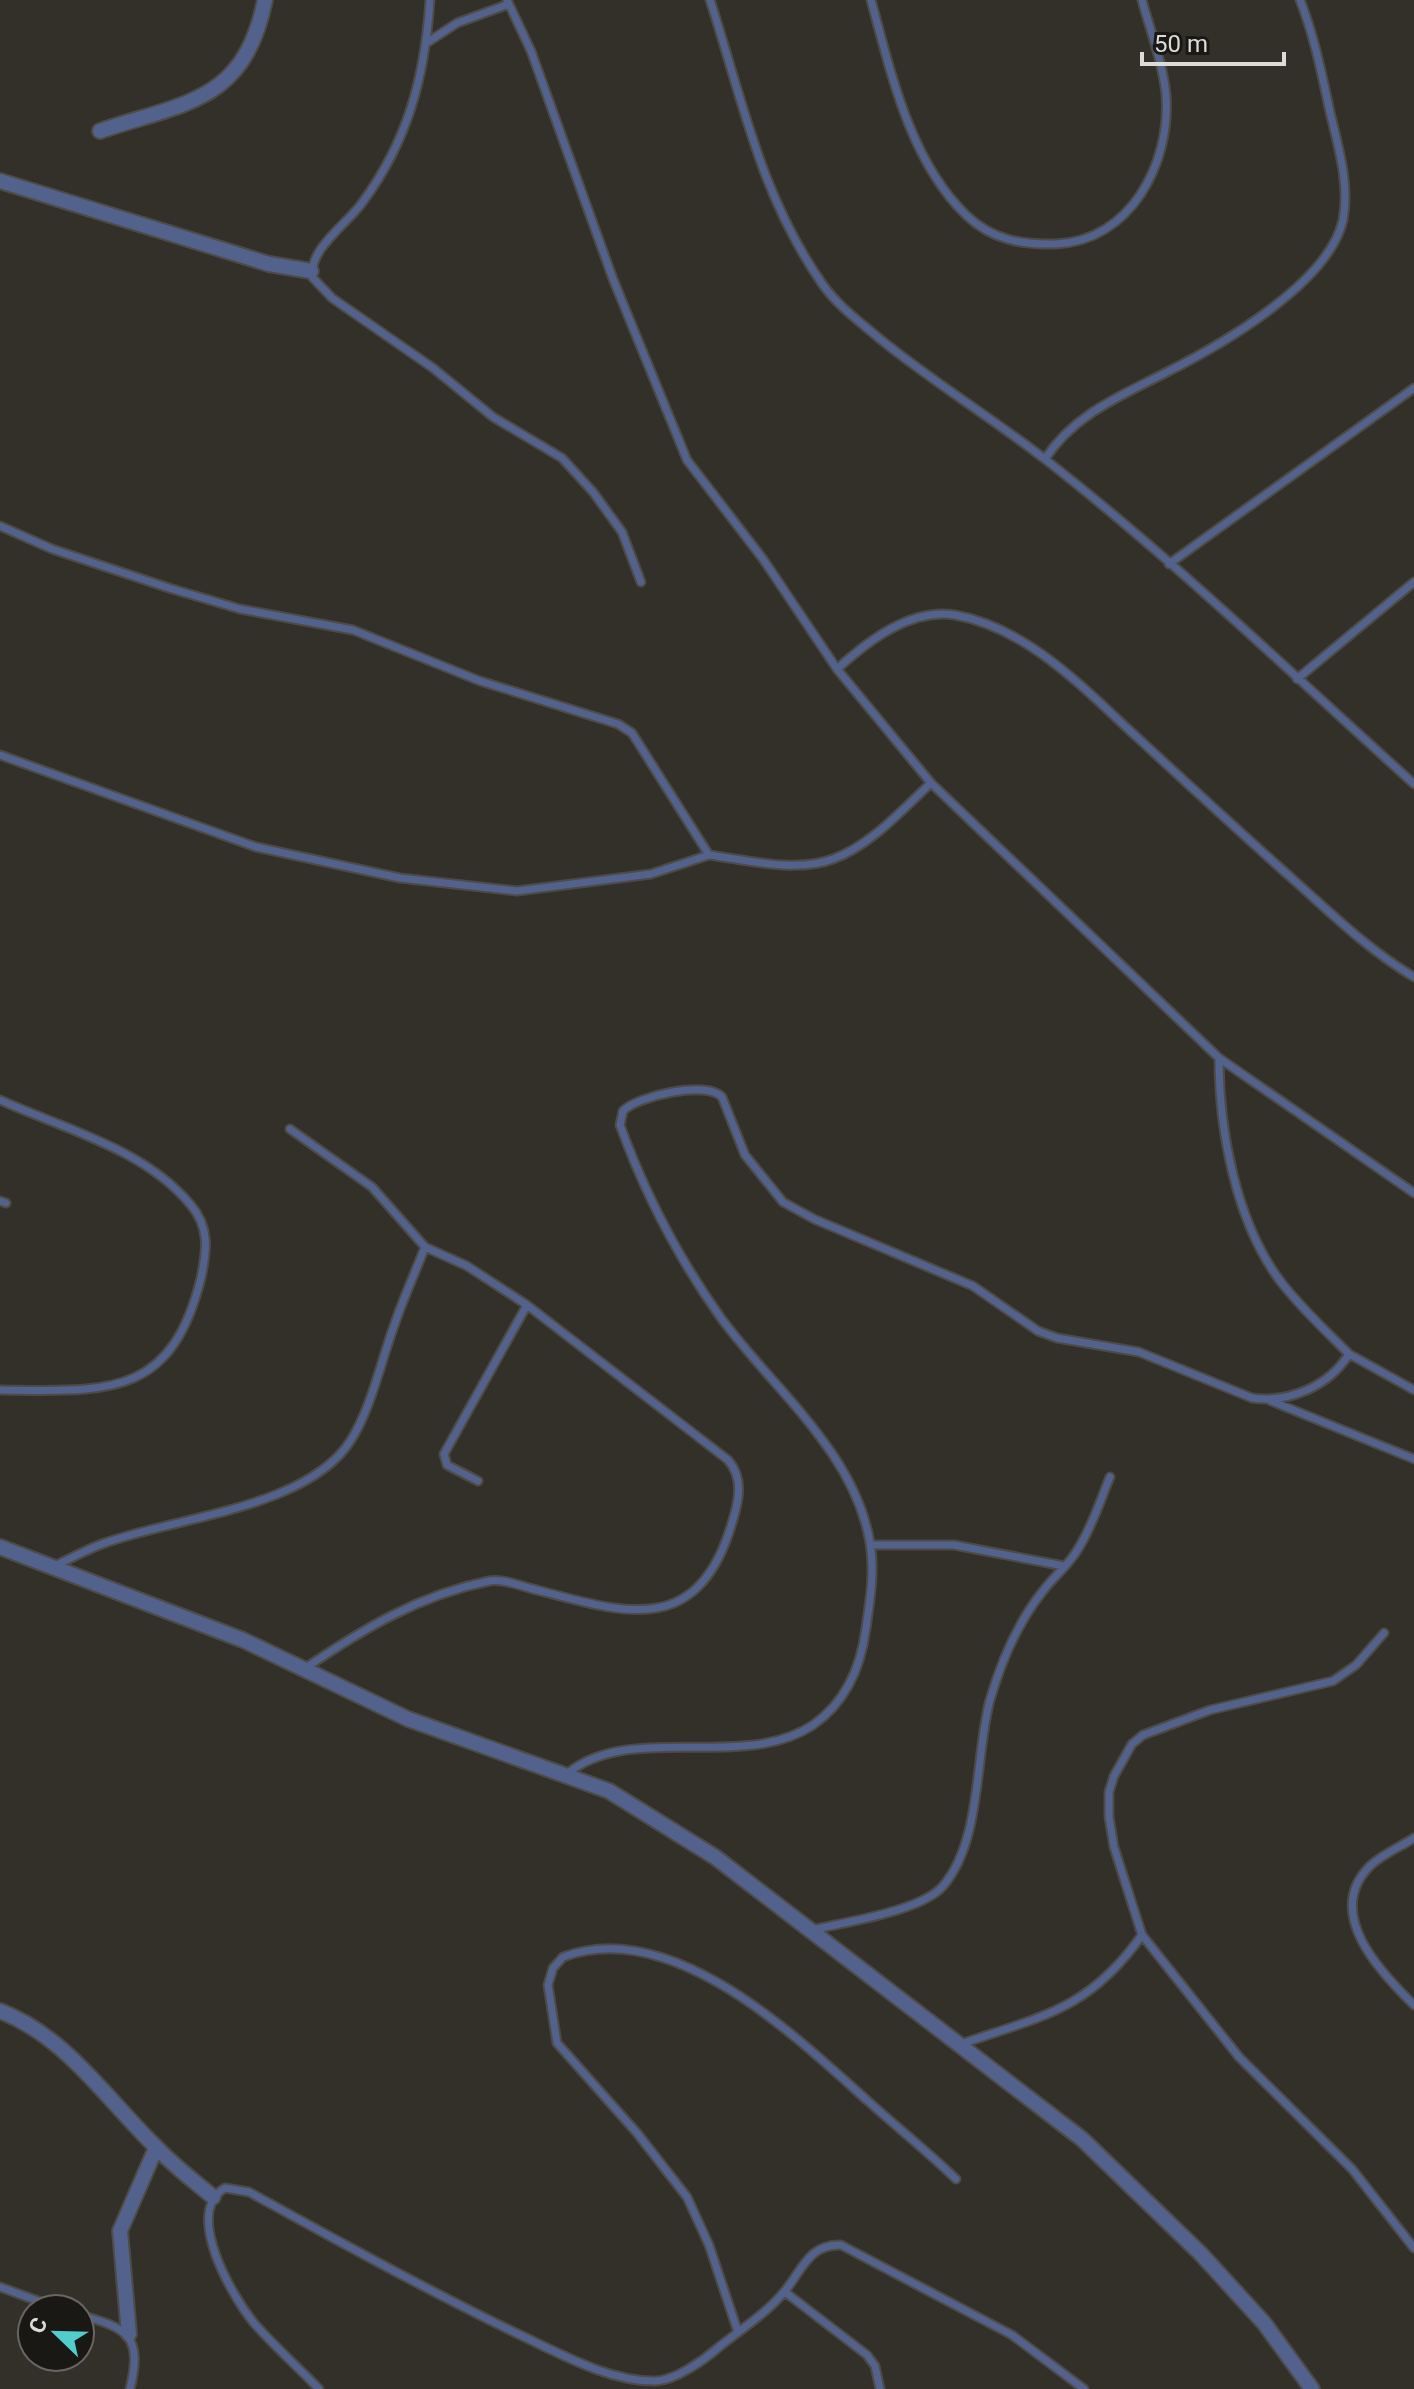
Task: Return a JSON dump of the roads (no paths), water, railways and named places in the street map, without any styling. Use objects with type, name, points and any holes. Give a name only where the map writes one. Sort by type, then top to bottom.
[{"type":"street","points":[[100,131],[214,91],[250,47],[265,0]]},
{"type":"street","points":[[0,181],[269,264],[311,271]]},
{"type":"street","points":[[0,1547],[243,1640],[408,1719],[609,1791],[715,1857],[1082,2139],[1120,2173],[1264,2323],[1312,2389]]},
{"type":"street","points":[[0,2011],[37,2030],[81,2066],[156,2148],[213,2197]]},
{"type":"street","points":[[129,2334],[120,2231],[156,2148]]},
{"type":"lane","points":[[430,0],[428,42],[411,116],[383,172],[342,229],[324,246],[311,271],[317,286],[332,298],[433,368],[493,417],[562,458],[593,492],[622,532],[641,582]]},
{"type":"lane","points":[[710,0],[734,91],[771,195],[798,248],[826,289],[849,314],[893,349],[1045,459],[1169,564],[1414,784]]},
{"type":"lane","points":[[871,0],[895,86],[941,186],[967,216],[996,236],[1027,245],[1064,243],[1102,234],[1143,194],[1162,134],[1166,95],[1142,0]]},
{"type":"lane","points":[[1045,459],[1068,428],[1100,406],[1194,358],[1273,306],[1330,249],[1343,220],[1343,174],[1326,92],[1300,0]]},
{"type":"lane","points":[[428,42],[457,23],[508,2],[531,51],[637,343],[687,460],[763,559],[837,669],[931,783],[1219,1058],[1414,1193]]},
{"type":"lane","points":[[1169,564],[1414,388]]},
{"type":"lane","points":[[0,526],[52,549],[240,609],[353,630],[480,681],[618,724],[632,733],[709,855]]},
{"type":"lane","points":[[1297,679],[1414,582]]},
{"type":"lane","points":[[837,669],[869,640],[918,618],[952,615],[1003,630],[1033,648],[1098,702],[1362,942],[1414,977]]},
{"type":"lane","points":[[0,755],[256,847],[400,878],[517,891],[651,874],[709,855],[799,865],[832,860],[856,847],[931,783]]},
{"type":"lane","points":[[1219,1058],[1219,1084],[1231,1154],[1244,1207],[1261,1252],[1309,1314],[1349,1354],[1414,1390]]},
{"type":"lane","points":[[567,1774],[598,1754],[713,1748],[770,1740],[812,1726],[833,1709],[851,1686],[864,1645],[870,1601],[871,1545],[862,1508],[828,1450],[721,1317],[653,1209],[620,1125],[628,1106],[700,1087],[715,1090],[722,1097],[745,1155],[783,1202],[814,1219],[973,1286],[1038,1331],[1057,1338],[1139,1352],[1252,1398],[1269,1400],[1414,1459]]},
{"type":"lane","points":[[0,1100],[100,1142],[161,1175],[199,1215],[206,1231],[195,1300],[170,1353],[151,1372],[136,1379],[85,1388],[0,1390]]},
{"type":"lane","points":[[290,1129],[372,1187],[425,1247],[467,1266],[527,1305],[735,1467],[739,1483],[736,1509],[722,1552],[710,1573],[682,1599],[661,1609],[632,1612],[494,1579],[404,1608],[366,1627],[302,1670]]},
{"type":"lane","points":[[53,1567],[103,1543],[211,1515],[285,1490],[313,1479],[335,1462],[352,1439],[371,1397],[425,1247]]},
{"type":"lane","points":[[478,1481],[447,1465],[444,1454],[527,1305]]},
{"type":"lane","points":[[1269,1400],[1320,1384],[1337,1374],[1349,1354]]},
{"type":"lane","points":[[812,1930],[895,1909],[942,1888],[959,1859],[973,1812],[981,1742],[1003,1662],[1027,1614],[1081,1544],[1110,1477]]},
{"type":"lane","points":[[871,1545],[954,1545],[1064,1566]]},
{"type":"lane","points":[[1384,1633],[1356,1665],[1333,1681],[1186,1717],[1163,1725],[1132,1744],[1114,1776],[1109,1792],[1109,1817],[1114,1847],[1142,1935],[1239,2057],[1352,2169],[1414,2248]]},
{"type":"lane","points":[[1414,1838],[1369,1867],[1354,1899],[1355,1925],[1366,1952],[1414,2005]]},
{"type":"lane","points":[[959,2045],[1022,2026],[1082,1999],[1106,1980],[1142,1935]]},
{"type":"lane","points":[[738,2332],[709,2245],[687,2197],[637,2133],[557,2043],[548,1985],[553,1968],[563,1957],[597,1951],[649,1953],[726,1988],[777,2021],[956,2179]]},
{"type":"lane","points":[[319,2389],[252,2321],[220,2264],[208,2233],[207,2215],[213,2197],[225,2188],[249,2192],[427,2291],[613,2374],[658,2381],[713,2353],[785,2292],[806,2259],[818,2249],[835,2244],[847,2246],[956,2309],[1012,2335],[1084,2389]]},
{"type":"lane","points":[[785,2292],[867,2355],[875,2366],[880,2389]]},
{"type":"lane","points":[[96,2320],[118,2326],[129,2334],[135,2360],[130,2389]]}]
